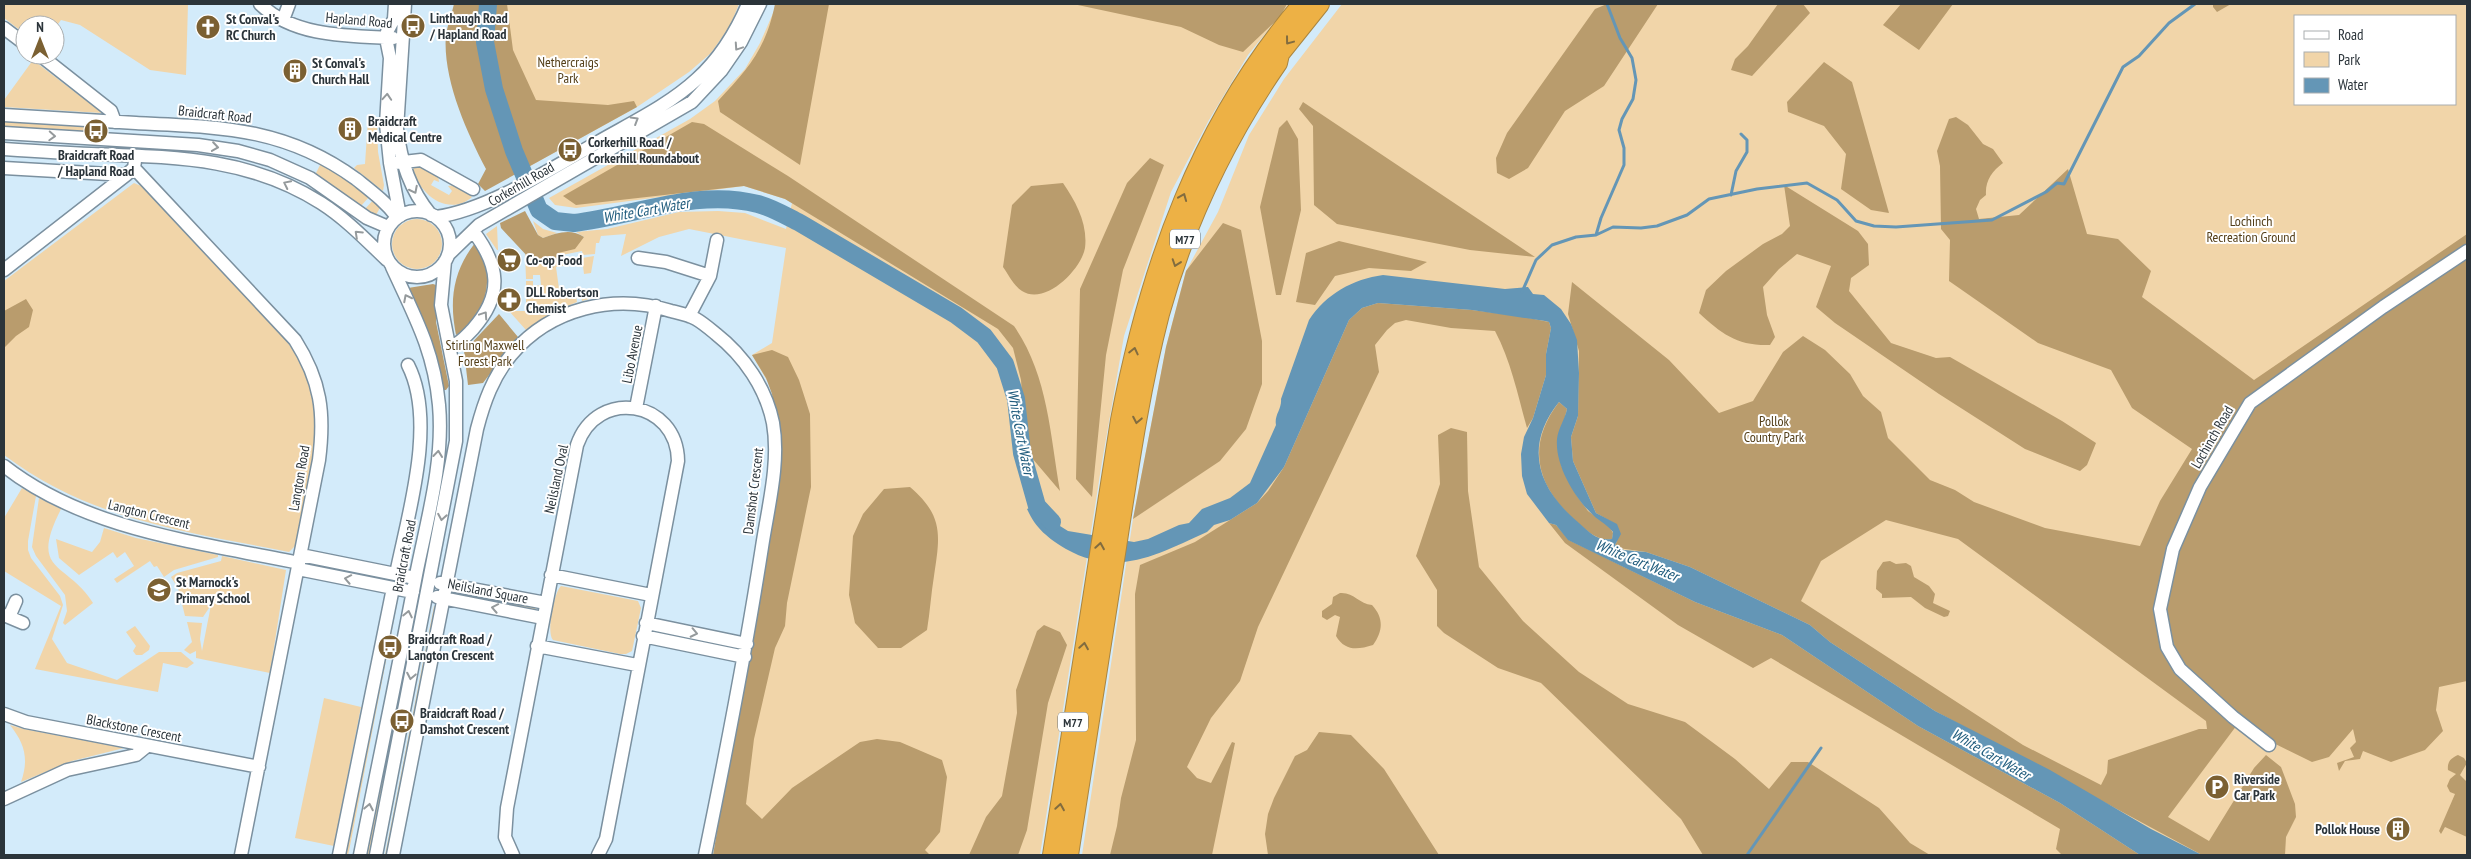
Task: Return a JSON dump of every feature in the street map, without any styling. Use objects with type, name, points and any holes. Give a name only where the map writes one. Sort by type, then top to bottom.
[{"type":"highway","name":"M77","points":[[1069,855],[1102,589],[1136,342],[1152,281],[1170,229],[1194,173],[1223,116],[1266,50],[1302,4]]},
{"type":"highway","name":"M77","points":[[1115,504],[1135,432],[1150,360],[1168,290],[1186,237],[1223,153],[1278,63],[1280,54],[1320,4]]},
{"type":"highway","name":"M77","points":[[1052,855],[1102,589]]},
{"type":"street","name":"Hapland Road","points":[[260,4],[283,20],[308,30],[403,39]]},
{"type":"street","points":[[283,20],[289,4]]},
{"type":"street","points":[[376,855],[456,441],[457,392],[441,305],[448,234],[415,193],[396,162],[386,124],[390,58],[386,38],[394,19],[395,4]]},
{"type":"street","points":[[399,217],[396,162],[397,129],[406,4]]},
{"type":"street","name":"Corkerhill Road","points":[[434,216],[461,213],[493,199],[562,162],[682,92],[719,56],[738,26],[748,4]]},
{"type":"street","name":"Corkerhill Road","points":[[447,258],[473,230],[496,215],[692,102],[721,71],[742,42],[760,4]]},
{"type":"street","points":[[4,28],[15,36]]},
{"type":"street","points":[[53,65],[111,111],[116,122]]},
{"type":"street","name":"Braidcraft Road","points":[[4,115],[221,127],[269,136],[299,147],[346,172],[384,201],[399,217]]},
{"type":"street","points":[[4,133],[186,144],[238,151],[281,165],[310,178],[367,218],[388,227]]},
{"type":"street","points":[[88,154],[90,138]]},
{"type":"street","points":[[185,159],[186,144]]},
{"type":"street","name":"Braidcraft Road","points":[[4,149],[88,154],[132,166]]},
{"type":"street","name":"Braidcraft Road","points":[[4,168],[132,166],[185,159],[236,166],[287,184],[336,214],[390,263],[426,341],[438,394],[440,422],[438,460],[360,855]]},
{"type":"street","points":[[396,162],[421,160],[473,189]]},
{"type":"street","points":[[4,270],[132,166]]},
{"type":"street","name":"Langton Road","points":[[132,166],[295,340],[314,374],[320,395],[321,439],[299,562],[241,855]]},
{"type":"street","points":[[523,183],[530,196]]},
{"type":"street","points":[[434,216],[412,211],[399,217],[388,227],[384,242],[390,263],[402,274],[422,277],[434,273],[447,258]]},
{"type":"street","points":[[449,347],[456,345],[474,328],[486,312],[493,298],[494,278],[492,263],[487,251],[473,230]]},
{"type":"street","points":[[689,316],[710,276],[717,240]]},
{"type":"street","name":"Lochinch Road","points":[[2269,745],[2180,669],[2167,647],[2160,609],[2173,549],[2200,487],[2250,403],[2383,308],[2467,251]]},
{"type":"street","points":[[638,258],[666,262],[710,276]]},
{"type":"street","name":"Damshot Crescent","points":[[448,584],[477,429],[485,400],[497,376],[512,355],[524,343],[553,321],[582,309],[602,304],[629,303],[656,306],[694,318],[731,346],[760,384],[773,422],[775,458],[745,657],[705,855]]},
{"type":"street","name":"Libo Avenue","points":[[636,408],[656,306]]},
{"type":"street","name":"Braidcraft Road","points":[[396,574],[419,451],[418,398],[414,377],[408,365]]},
{"type":"street","points":[[438,394],[457,392]]},
{"type":"street","name":"Neilsland Oval","points":[[513,855],[505,837],[506,818],[537,646],[580,437],[590,423],[603,413],[619,408],[636,408]]},
{"type":"street","points":[[598,855],[606,839],[637,666],[678,460],[674,436],[664,423],[651,414],[636,408]]},
{"type":"street","name":"Langton Crescent","points":[[4,466],[24,481],[99,517],[137,529],[299,562]]},
{"type":"street","points":[[299,562],[416,578]]},
{"type":"street","points":[[299,562],[413,592]]},
{"type":"street","points":[[551,575],[651,595]]},
{"type":"street","name":"Neilsland Square","points":[[430,581],[546,603]]},
{"type":"street","points":[[393,855],[448,584]]},
{"type":"street","name":"Braidcraft Road","points":[[339,855],[393,588]]},
{"type":"street","name":"Neilsland Square","points":[[427,595],[543,618]]},
{"type":"street","points":[[16,601],[6,616],[23,623]]},
{"type":"street","points":[[646,623],[747,644]]},
{"type":"street","points":[[644,636],[745,657]]},
{"type":"street","points":[[537,646],[637,666]]},
{"type":"street","name":"Blackstone Crescent","points":[[4,714],[26,722],[259,767]]},
{"type":"street","points":[[4,800],[66,770],[136,755],[147,746]]},
{"type":"green space","points":[[4,4],[188,4],[186,75],[150,70],[80,25],[65,21],[65,15],[15,15],[15,26],[4,18]]},
{"type":"green space","points":[[454,4],[507,4],[513,50],[536,100],[608,105],[634,101],[637,107],[485,191],[478,184],[486,169],[457,103],[448,68],[446,34]]},
{"type":"green space","name":"Nethercraigs Park","points":[[493,4],[739,4],[730,26],[711,53],[689,72],[637,107],[528,167]]},
{"type":"green space","points":[[775,4],[829,4],[800,165],[720,112],[718,101],[747,68],[761,46],[767,34]]},
{"type":"green space","points":[[777,4],[1289,4],[1248,55],[1209,120],[1171,192],[1124,336],[1102,462],[1040,855],[714,855],[783,449],[775,394],[752,355],[772,343],[786,248],[689,229],[659,237],[621,256],[626,234],[601,236],[599,243],[596,243],[595,254],[583,255],[582,251],[557,256],[558,252],[584,237],[576,232],[607,229],[679,212],[718,211],[745,213],[786,229],[792,203],[744,186],[576,208],[555,205],[549,198],[690,119],[715,101],[745,69],[760,43]]},
{"type":"green space","points":[[1073,4],[1287,4],[1280,17],[1243,52],[1219,45],[1181,27]]},
{"type":"green space","name":"Pollok Country Park","points":[[1342,4],[2467,4],[2467,855],[1082,855],[1133,519],[1166,347],[1186,271],[1218,212],[1249,135],[1284,79]]},
{"type":"green space","points":[[1607,4],[1658,4],[1604,86],[1565,111],[1528,168],[1509,179],[1497,173],[1496,158],[1507,133],[1595,9]]},
{"type":"green space","points":[[1778,4],[1803,4],[1810,13],[1752,76],[1731,70],[1735,59],[1748,46]]},
{"type":"green space","points":[[1901,4],[1953,4],[1919,50],[1883,25]]},
{"type":"green space","points":[[2213,4],[2231,4],[2217,12]]},
{"type":"green space","points":[[1824,62],[1852,82],[1889,213],[1871,210],[1841,189],[1846,154],[1824,126],[1788,112],[1787,102]]},
{"type":"green space","points":[[29,65],[40,65],[101,113],[4,107],[4,100]]},
{"type":"green space","points":[[1303,102],[1535,257],[1470,250],[1337,224],[1314,205],[1313,126],[1299,109]]},
{"type":"green space","points":[[1956,117],[1968,125],[1983,144],[1993,149],[2003,163],[1996,169],[1988,181],[1986,195],[1980,200],[1976,209],[1979,219],[2019,215],[2068,169],[2087,234],[2118,239],[2151,271],[2142,297],[2254,380],[2467,234],[2467,681],[2439,687],[2436,710],[2443,731],[2425,750],[2391,762],[2363,751],[2360,759],[2345,761],[2339,771],[2337,763],[2354,757],[2350,748],[2356,742],[2353,729],[2329,757],[2312,762],[2237,725],[2168,817],[2209,841],[2254,768],[2266,755],[2281,767],[2295,804],[2296,817],[2286,837],[2285,855],[2202,855],[1935,711],[1830,642],[1810,625],[1690,567],[1646,552],[1618,548],[1615,545],[1617,541],[1617,525],[1596,513],[1573,461],[1571,437],[1578,416],[1579,351],[1568,314],[1572,282],[1669,360],[1719,413],[1753,401],[1783,352],[1803,336],[1825,350],[1850,374],[1863,396],[1881,412],[1888,438],[1930,480],[1955,490],[1974,502],[2045,528],[2140,546],[2160,501],[2192,449],[2132,408],[2111,370],[2038,343],[1949,281],[1950,240],[1941,229],[1940,166],[1937,151],[1949,119]],"holes":[[[1886,520],[1958,539],[2206,721],[2207,729],[2199,729],[2108,760],[2107,773],[2101,785],[2023,745],[1801,601],[1821,561]]]},
{"type":"green space","points":[[4,119],[92,124],[92,134],[4,129]]},
{"type":"green space","points":[[368,120],[377,120],[378,152],[384,185],[383,191],[354,168],[357,165],[365,164]]},
{"type":"green space","points":[[1287,120],[1298,139],[1301,210],[1281,295],[1276,295],[1260,207],[1279,128]]},
{"type":"green space","points":[[692,122],[704,124],[788,176],[1014,326],[1034,364],[1041,385],[1060,491],[1026,451],[1021,380],[1013,348],[998,329],[785,199],[744,186],[576,205],[563,196]]},
{"type":"green space","points":[[1150,158],[1164,165],[1123,270],[1106,355],[1092,497],[1076,479],[1080,289],[1127,183]]},
{"type":"green space","points":[[321,163],[370,196],[360,207],[315,175]]},
{"type":"green space","points":[[420,165],[432,171],[439,179],[439,182],[434,180],[431,185],[449,195],[452,191],[448,186],[455,185],[472,197],[463,203],[453,205],[435,200],[421,186],[416,177],[413,167]]},
{"type":"green space","points":[[134,183],[141,186],[281,333],[298,359],[309,385],[314,410],[315,436],[312,462],[296,545],[289,552],[176,529],[105,509],[71,495],[37,477],[4,455],[4,281]]},
{"type":"green space","points":[[1063,183],[1083,222],[1085,248],[1082,257],[1069,275],[1051,290],[1041,294],[1031,294],[1022,291],[1003,267],[1012,205],[1031,186]]},
{"type":"green space","points":[[1784,185],[1858,231],[1868,244],[1869,265],[1851,278],[1849,291],[1891,343],[1936,358],[1950,357],[2062,421],[2096,443],[2087,465],[2080,471],[2025,449],[1939,394],[1835,323],[1816,307],[1831,266],[1797,254],[1779,269],[1763,287],[1767,315],[1775,337],[1770,345],[1758,345],[1739,341],[1723,333],[1699,313],[1706,290],[1726,271],[1763,244],[1782,234],[1790,226]]},
{"type":"green space","points":[[374,199],[381,206],[376,215],[365,209]]},
{"type":"green space","points":[[525,211],[538,235],[543,238],[569,232],[584,237],[575,249],[558,253],[554,267],[550,269],[544,261],[529,258],[501,228],[500,223]]},
{"type":"green space","points":[[417,219],[427,221],[435,226],[440,234],[442,244],[440,254],[435,262],[427,267],[417,269],[407,267],[399,262],[394,254],[392,244],[394,234],[399,226],[407,221]]},
{"type":"green space","points":[[533,221],[543,229],[557,233],[543,238],[538,235]]},
{"type":"green space","points":[[1223,223],[1241,230],[1262,341],[1262,384],[1246,429],[1220,461],[1133,519],[1166,347],[1186,271]]},
{"type":"green space","points":[[497,226],[498,250],[486,234]]},
{"type":"green space","points":[[1339,241],[1427,262],[1411,271],[1369,268],[1335,276],[1315,305],[1296,302],[1306,253]]},
{"type":"green space","points":[[475,243],[482,254],[486,267],[486,293],[476,317],[456,335],[453,298],[457,275]]},
{"type":"green space","points":[[525,254],[529,258],[544,261],[554,267],[557,258],[567,257],[568,265],[556,267],[560,296],[576,295],[577,302],[556,311],[526,330],[509,311],[526,311],[526,281],[533,281],[533,286],[541,285],[540,275],[533,275],[533,279],[526,279]]},
{"type":"green space","points":[[594,256],[591,273],[584,274],[582,258]]},
{"type":"green space","points":[[436,285],[436,322],[449,386],[446,390],[443,390],[408,288]]},
{"type":"green space","points":[[591,288],[598,291],[597,297],[582,301],[581,296],[587,295]]},
{"type":"green space","points":[[26,299],[33,310],[29,327],[4,348],[4,311]]},
{"type":"green space","points":[[1378,303],[1472,310],[1549,322],[1551,328],[1546,354],[1546,375],[1533,418],[1527,428],[1510,366],[1495,331],[1451,328],[1406,320],[1395,323],[1387,330],[1375,345],[1379,372],[1258,627],[1240,681],[1211,718],[1187,767],[1197,778],[1211,783],[1232,742],[1235,743],[1212,855],[1110,855],[1121,798],[1136,740],[1135,594],[1140,565],[1195,542],[1257,503],[1268,491],[1284,467],[1349,320],[1362,308]]},
{"type":"green space","name":"Stirling Maxwell Forest Park","points":[[499,314],[518,337],[483,383],[468,385],[464,351]]},
{"type":"green space","points":[[772,350],[788,357],[799,380],[810,414],[811,487],[787,603],[785,626],[775,648],[754,739],[746,804],[762,819],[792,788],[860,742],[877,739],[900,742],[942,760],[947,777],[940,832],[925,850],[930,855],[713,855],[781,455],[772,394],[766,378],[752,355]]},
{"type":"green space","points":[[1559,402],[1567,409],[1563,425],[1561,465],[1577,496],[1588,511],[1609,526],[1613,533],[1612,539],[1598,538],[1579,524],[1565,511],[1545,482],[1540,467],[1539,452],[1548,419]]},
{"type":"green space","points":[[1451,428],[1467,432],[1468,491],[1479,567],[1523,621],[1579,672],[1628,704],[1685,722],[1735,759],[1769,789],[1791,762],[1808,762],[1879,808],[1910,843],[1930,855],[1703,855],[1681,819],[1541,683],[1498,668],[1444,633],[1437,626],[1437,590],[1416,556],[1440,484],[1438,435]]},
{"type":"green space","points":[[910,487],[929,508],[937,527],[938,549],[927,630],[901,648],[878,648],[855,623],[849,595],[853,536],[863,514],[884,489]]},
{"type":"green space","points":[[22,488],[36,496],[28,550],[31,558],[60,596],[63,605],[52,639],[67,663],[117,680],[159,652],[181,652],[194,663],[187,668],[163,663],[158,692],[35,669],[61,606],[4,571],[4,518]]},
{"type":"green space","points":[[39,498],[61,509],[48,545],[50,556],[55,565],[83,590],[93,603],[65,625],[63,623],[67,611],[65,595],[36,556],[32,547]]},
{"type":"green space","points":[[1549,523],[1556,525],[1569,540],[1695,602],[1782,635],[1918,726],[2060,803],[2140,855],[2062,855],[2056,849],[2060,829],[1771,658],[1753,668],[1678,625],[1565,543]]},
{"type":"green space","points":[[104,528],[136,538],[218,555],[218,557],[174,570],[164,577],[157,566],[154,567],[150,561],[117,583],[114,579],[134,566],[125,552],[117,558],[113,552],[79,575],[59,558],[56,539],[92,552],[100,542]]},
{"type":"green space","points":[[428,544],[430,546],[414,628],[412,629]]},
{"type":"green space","points":[[222,556],[286,570],[270,673],[196,658],[196,651],[190,654],[184,650],[192,642],[187,622],[202,623],[200,639],[202,651],[211,605],[203,617],[185,616],[178,588],[171,577],[177,573],[221,561]]},
{"type":"green space","points":[[1890,561],[1896,564],[1906,563],[1911,566],[1914,577],[1929,586],[1935,594],[1933,603],[1950,611],[1948,616],[1944,617],[1925,608],[1911,597],[1882,598],[1882,594],[1876,589],[1877,571],[1883,562]]},
{"type":"green space","points":[[310,563],[385,578],[386,581],[308,565]]},
{"type":"green space","points":[[561,586],[638,601],[641,608],[632,651],[620,654],[553,640],[550,629],[552,613],[558,590]]},
{"type":"green space","points":[[451,592],[534,607],[537,610],[451,594]]},
{"type":"green space","points":[[1340,593],[1349,594],[1363,603],[1372,605],[1376,610],[1381,625],[1379,635],[1373,645],[1362,648],[1347,647],[1336,636],[1340,617],[1335,615],[1327,620],[1322,617],[1322,611],[1332,604],[1333,597]]},
{"type":"green space","points":[[395,599],[398,599],[350,846],[348,855],[344,855]]},
{"type":"green space","points":[[434,606],[438,607],[389,855],[385,855]]},
{"type":"green space","points":[[1044,625],[1060,632],[1067,645],[1048,703],[1027,830],[1018,855],[969,855],[986,817],[1002,796],[1017,713],[1016,690],[1037,631]]},
{"type":"green space","points":[[135,626],[150,646],[149,650],[142,655],[136,655],[133,651],[136,646],[126,632]]},
{"type":"green space","points":[[410,639],[412,643],[369,855],[364,855]]},
{"type":"green space","points":[[324,698],[361,707],[334,846],[295,838]]},
{"type":"green space","points":[[10,725],[124,748],[72,761],[21,782],[25,766],[24,752],[19,739]]},
{"type":"green space","points":[[1319,732],[1351,735],[1384,769],[1439,855],[1268,855],[1265,834],[1268,814],[1274,798],[1295,756],[1307,750]]},
{"type":"green space","points":[[2458,755],[2464,758],[2467,763],[2460,775],[2467,782],[2467,837],[2445,827],[2441,834],[2439,831],[2455,794],[2450,792],[2447,786],[2450,779],[2456,774],[2448,770],[2448,765],[2451,759]]},
{"type":"water","points":[[1383,275],[1505,289],[1528,287],[1533,294],[1544,295],[1561,309],[1571,324],[1577,340],[1579,373],[1578,416],[1571,437],[1573,461],[1596,513],[1617,524],[1621,534],[1615,545],[1624,550],[1646,552],[1690,567],[1810,625],[1830,642],[1935,711],[2050,770],[2151,829],[2202,855],[2140,855],[2060,803],[1918,726],[1782,635],[1695,602],[1568,540],[1556,525],[1549,523],[1527,494],[1522,476],[1521,454],[1524,437],[1533,418],[1546,375],[1546,354],[1551,328],[1549,322],[1472,310],[1378,303],[1362,308],[1349,320],[1284,467],[1257,503],[1230,520],[1214,525],[1207,532],[1172,548],[1138,560],[1121,562],[1103,562],[1066,549],[1048,537],[1034,522],[1027,509],[1043,502],[1060,526],[1068,531],[1134,542],[1148,539],[1179,525],[1189,523],[1202,509],[1230,498],[1250,483],[1276,425],[1281,399],[1309,320],[1332,295],[1351,284]],"holes":[[[1559,402],[1567,409],[1557,439],[1557,449],[1562,469],[1577,497],[1593,515],[1613,532],[1612,539],[1602,539],[1594,536],[1565,510],[1545,482],[1540,467],[1541,435],[1548,419]]]},
{"type":"waterway","name":"White Cart Water","points":[[488,4],[485,42],[494,89],[514,151],[539,210],[555,221],[574,223],[689,201],[712,199],[758,204],[800,223],[956,315],[984,336],[1005,364],[1016,399],[1022,453],[1037,506],[1052,522]]},
{"type":"waterway","points":[[1596,235],[1601,218],[1624,165],[1624,148],[1619,130],[1622,119],[1633,99],[1636,80],[1632,58],[1620,38],[1607,4]]},
{"type":"waterway","points":[[1522,292],[1536,260],[1552,245],[1576,237],[1596,235],[1613,227],[1641,228],[1657,226],[1687,215],[1709,199],[1757,189],[1807,183],[1837,200],[1856,221],[1874,226],[1896,227],[1992,220],[2046,192],[2057,183],[2064,184],[2123,67],[2139,56],[2169,23],[2195,4]]},
{"type":"waterway","points":[[1731,195],[1736,171],[1747,152],[1747,140],[1741,134]]},
{"type":"waterway","points":[[1747,855],[1821,748]]},
{"type":"place","name":"Linthaugh Road / Hapland Road","points":[[413,26]]},
{"type":"place","name":"St Conval's RC Church","points":[[208,27]]},
{"type":"place","name":"St Conval's Church Hall","points":[[295,71]]},
{"type":"place","name":"Braidcraft Medical Centre","points":[[350,129]]},
{"type":"place","name":"Braidcraft Road / Hapland Road","points":[[96,131]]},
{"type":"place","name":"Corkerhill Road / Corkerhill Roundabout","points":[[570,150]]},
{"type":"place","name":"Co-op Food","points":[[509,260]]},
{"type":"place","name":"DLL Robertson Chemist","points":[[509,300]]},
{"type":"place","name":"St Marnock's Primary School","points":[[159,590]]},
{"type":"place","name":"Braidcraft Road / Langton Crescent","points":[[390,647]]},
{"type":"place","name":"Braidcraft Road / Damshot Crescent","points":[[402,721]]},
{"type":"place","name":"Riverside Car Park","points":[[2217,787]]},
{"type":"place","name":"Pollok House","points":[[2398,829]]},
{"type":"park label","name":"Lochinch Recreation Ground","points":[[2251,230]]}]
